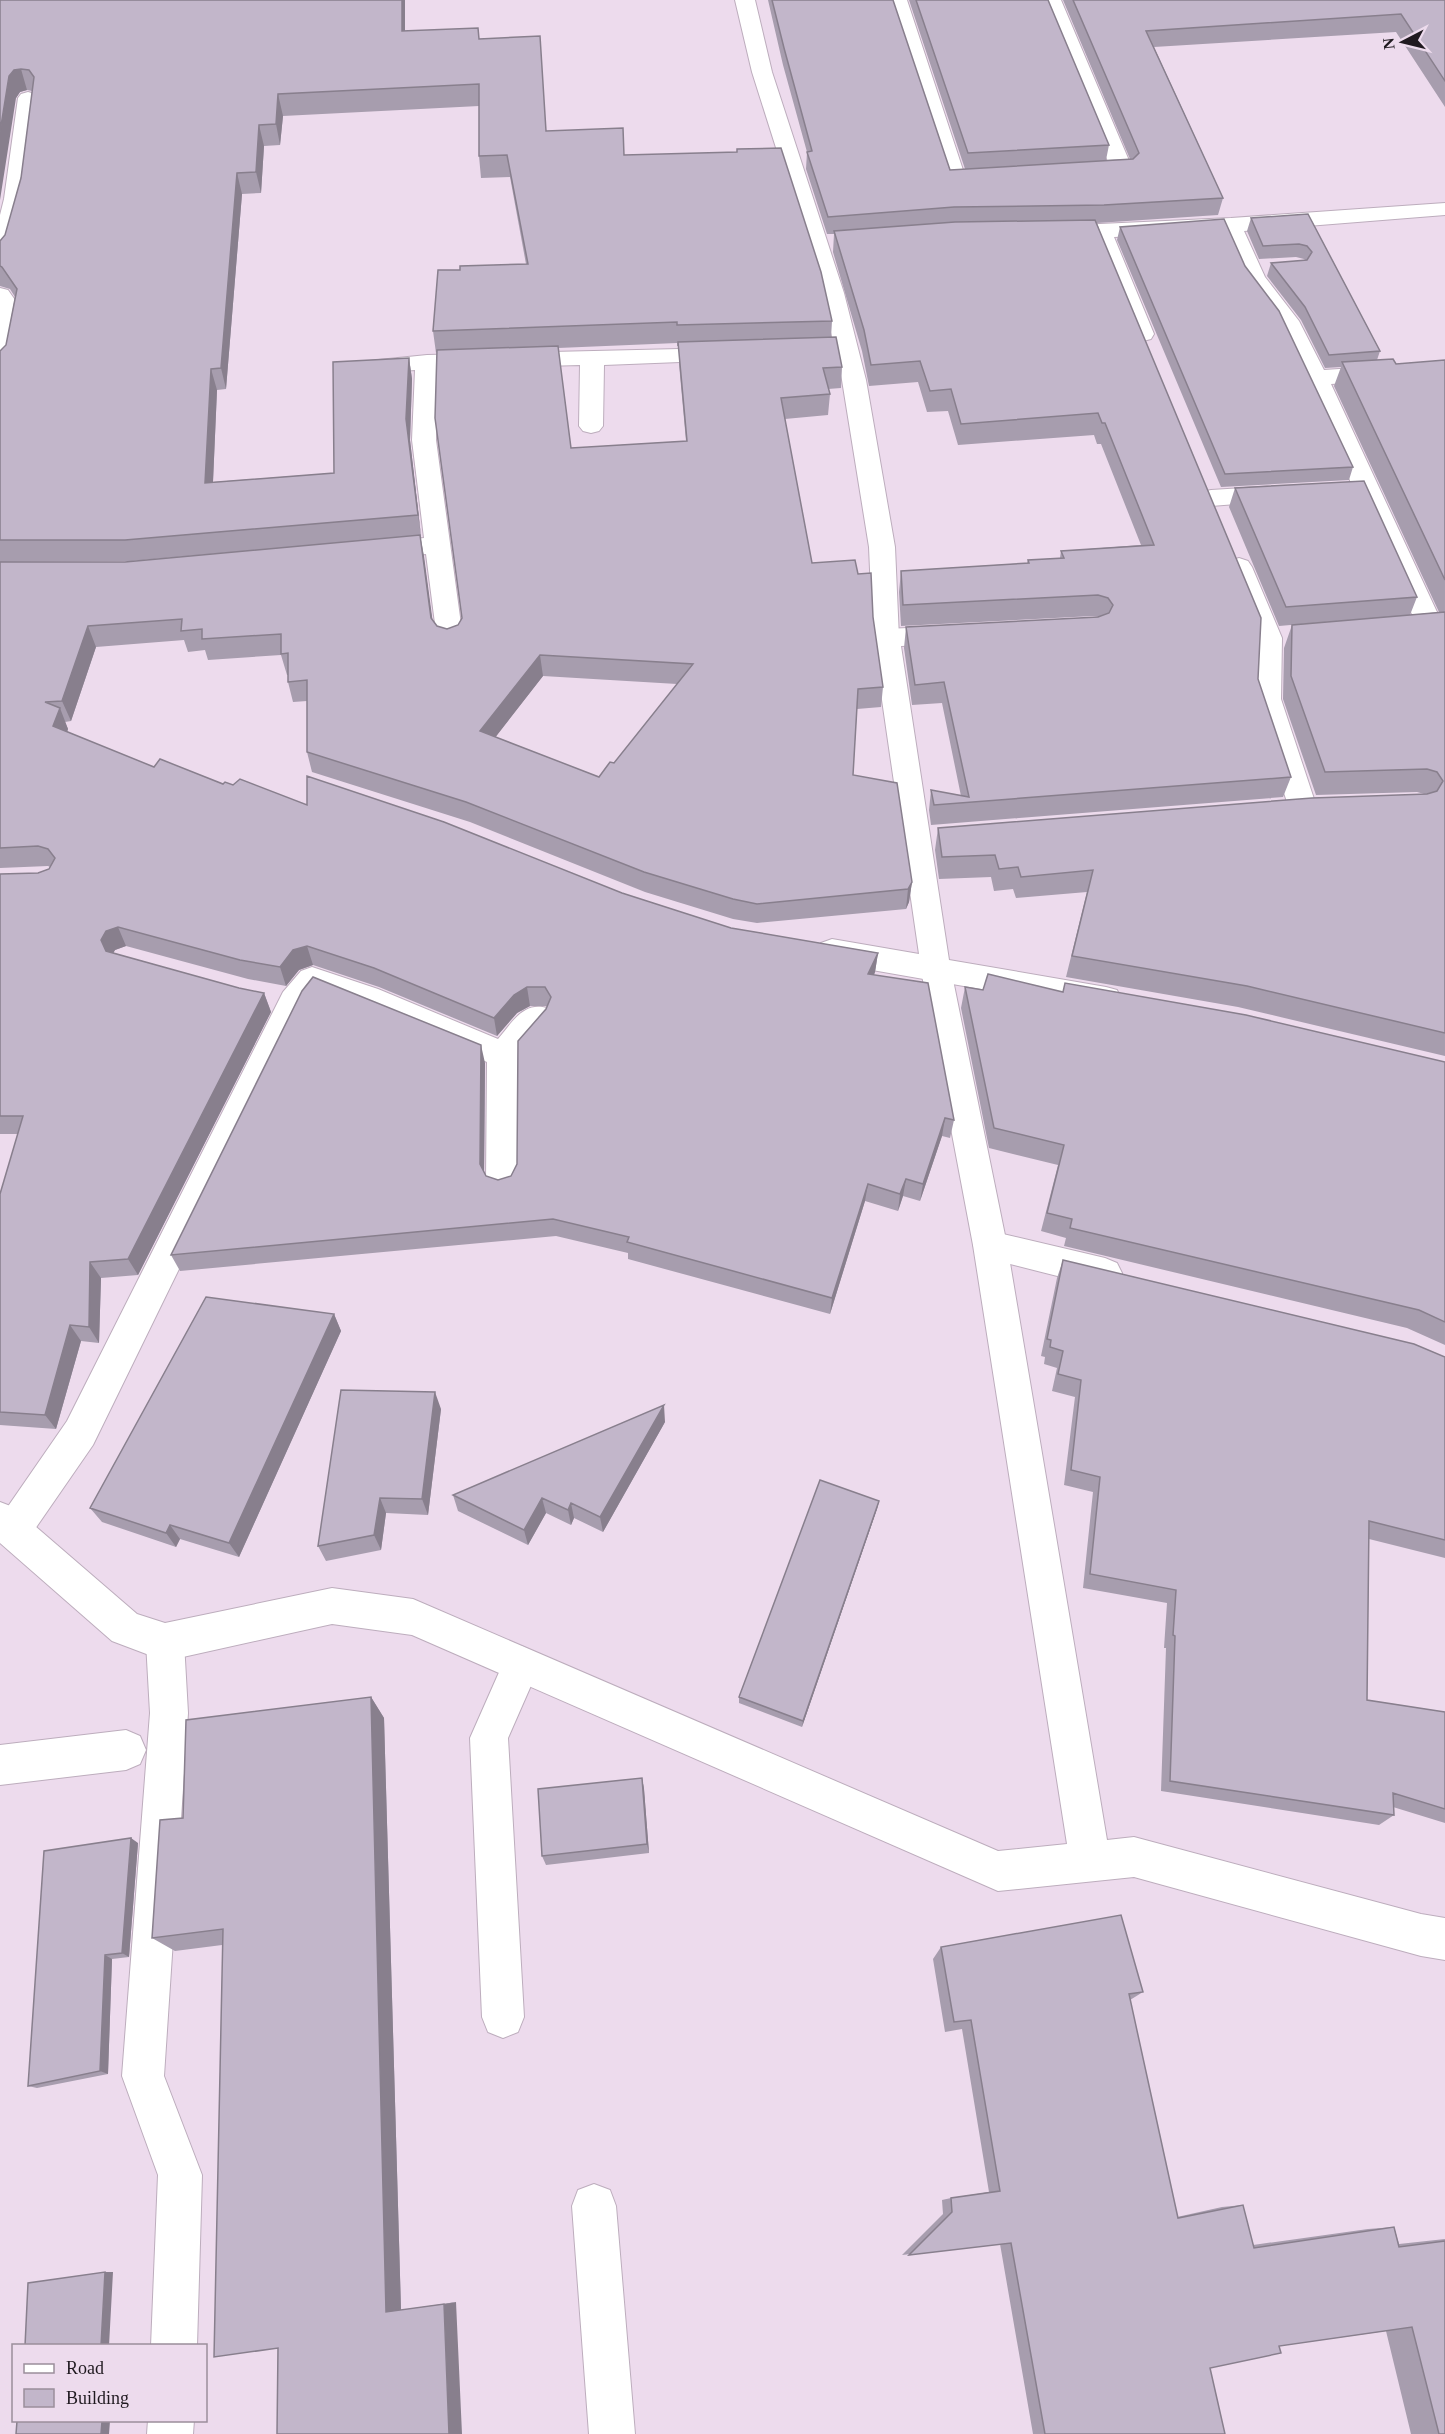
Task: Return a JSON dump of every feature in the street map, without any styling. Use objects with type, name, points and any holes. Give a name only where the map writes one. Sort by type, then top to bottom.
[{"type":"street","points":[[746,0],[762,72],[818,244],[836,351],[855,380],[882,547],[886,638],[928,838],[936,970],[990,1245],[1090,1861]]},
{"type":"street","points":[[897,0],[956,180],[1003,177]]},
{"type":"street","points":[[1051,0],[1122,170],[1075,173]]},
{"type":"street","points":[[0,255],[7,199],[28,98]]},
{"type":"street","points":[[1032,233],[1232,225],[1445,209]]},
{"type":"street","points":[[1232,225],[1261,268],[1254,278],[1287,321],[1316,378],[1356,490],[1427,625]]},
{"type":"street","points":[[1101,232],[1151,354]]},
{"type":"street","points":[[818,244],[840,242]]},
{"type":"street","points":[[0,295],[11,310],[0,365]]},
{"type":"street","points":[[345,369],[428,362],[743,354]]},
{"type":"street","points":[[591,426],[592,358]]},
{"type":"street","points":[[428,362],[424,440],[450,639]]},
{"type":"street","points":[[1316,378],[1445,369]]},
{"type":"street","points":[[1300,493],[1215,509],[1281,637],[1267,699],[1303,809]]},
{"type":"street","points":[[356,552],[439,545]]},
{"type":"street","points":[[886,638],[978,633]]},
{"type":"street","points":[[802,946],[1134,1004]]},
{"type":"street","points":[[503,1055],[367,998],[312,979],[283,999],[80,1433],[6,1525],[125,1628],[165,1642],[332,1606],[413,1617],[998,1871],[1134,1857],[1409,1932],[1445,1939]]},
{"type":"street","points":[[502,1180],[503,1055],[536,1017]]},
{"type":"street","points":[[990,1245],[1140,1281]]},
{"type":"street","points":[[165,1642],[170,1713],[143,2076],[180,2175],[174,2344]]},
{"type":"street","points":[[503,2017],[489,1738],[521,1665]]},
{"type":"street","points":[[0,1765],[126,1750]]},
{"type":"street","points":[[594,2206],[612,2434]]},
{"type":"building","points":[[0,0],[402,0],[402,31],[478,28],[479,39],[540,36],[546,131],[623,128],[624,155],[737,152],[737,149],[781,148],[821,272],[832,321],[677,325],[677,322],[433,331],[438,270],[460,270],[460,266],[528,264],[507,155],[479,156],[479,84],[278,94],[276,124],[259,125],[256,172],[237,173],[221,368],[211,369],[205,483],[334,473],[333,362],[409,358],[406,419],[418,515],[125,540],[0,540],[0,351],[6,345],[17,289],[0,266],[0,241],[5,235],[21,178],[34,77],[29,70],[21,69],[14,70],[9,76],[0,132]]},
{"type":"building","points":[[772,0],[893,0],[950,170],[1133,159],[1139,153],[1073,0],[1445,0],[1445,81],[1401,14],[1146,31],[1223,198],[1104,205],[954,207],[828,217],[807,152],[812,151]]},
{"type":"building","points":[[916,0],[1048,0],[1109,145],[968,153]]},
{"type":"building","points":[[1308,214],[1380,351],[1329,355],[1305,307],[1271,263],[1307,260],[1312,252],[1307,246],[1299,244],[1263,246],[1251,218]]},
{"type":"building","points":[[1224,219],[1245,266],[1279,311],[1353,467],[1225,474],[1120,227]]},
{"type":"building","points":[[1095,220],[1261,618],[1258,679],[1291,777],[934,805],[931,790],[969,797],[944,682],[915,685],[906,627],[1098,617],[1109,613],[1113,605],[1108,598],[1098,595],[903,605],[901,571],[1029,563],[1028,560],[1064,558],[1061,551],[1154,545],[1105,423],[1102,423],[1098,413],[961,424],[951,389],[930,391],[920,361],[871,365],[864,330],[834,231],[955,222]]},
{"type":"building","points":[[836,337],[842,367],[823,368],[830,394],[781,398],[812,563],[855,560],[858,574],[871,573],[873,617],[883,687],[858,689],[853,775],[897,783],[912,882],[908,889],[757,904],[733,899],[644,872],[466,802],[307,752],[307,680],[288,682],[288,653],[281,654],[281,634],[202,639],[202,629],[181,631],[182,619],[88,626],[62,701],[45,702],[60,708],[53,726],[154,767],[160,759],[223,784],[225,782],[233,785],[240,779],[307,805],[307,776],[444,822],[622,893],[731,928],[878,953],[868,974],[928,983],[954,1120],[945,1118],[923,1184],[906,1179],[900,1194],[868,1184],[832,1298],[627,1242],[629,1237],[553,1219],[171,1255],[302,991],[313,977],[481,1045],[480,1164],[486,1176],[498,1180],[511,1176],[517,1164],[518,1041],[546,1009],[551,997],[545,987],[527,987],[514,995],[494,1018],[374,968],[307,946],[293,950],[280,967],[240,960],[118,927],[106,931],[101,940],[106,951],[264,993],[128,1259],[90,1262],[89,1327],[70,1325],[45,1415],[0,1412],[0,1194],[23,1116],[0,1116],[0,874],[38,873],[49,869],[55,858],[48,849],[38,846],[0,848],[0,562],[125,562],[420,535],[431,618],[437,626],[447,629],[458,625],[462,618],[435,418],[437,350],[558,346],[571,448],[687,441],[678,342]],"holes":[[[540,655],[693,664],[614,763],[610,762],[599,777],[480,731]]]},
{"type":"building","points":[[1393,359],[1396,364],[1445,360],[1445,580],[1342,362]]},
{"type":"building","points":[[1364,481],[1417,597],[1286,607],[1235,488]]},
{"type":"building","points":[[1445,612],[1445,1033],[1247,986],[1072,956],[1093,870],[1021,877],[1018,867],[999,869],[995,855],[942,857],[938,828],[1312,798],[1427,794],[1437,791],[1443,781],[1437,772],[1427,769],[1325,772],[1291,676],[1292,625]]},
{"type":"building","points":[[988,974],[1063,992],[1065,983],[1246,1015],[1445,1062],[1445,1322],[1419,1310],[1070,1228],[1072,1219],[1047,1213],[1064,1145],[994,1128],[965,987],[983,990]]},
{"type":"building","points":[[1063,1260],[1414,1344],[1445,1357],[1445,1540],[1369,1521],[1367,1700],[1445,1712],[1445,1809],[1393,1793],[1394,1815],[1170,1781],[1176,1590],[1090,1574],[1100,1477],[1071,1470],[1081,1380],[1058,1374],[1063,1351],[1050,1347],[1051,1340],[1047,1339]]},
{"type":"building","points":[[206,1297],[334,1314],[229,1543],[170,1525],[166,1533],[90,1508]]},
{"type":"building","points":[[341,1390],[435,1392],[422,1499],[380,1498],[374,1535],[318,1546]]},
{"type":"building","points":[[664,1405],[600,1517],[571,1503],[568,1510],[542,1498],[524,1530],[453,1495]]},
{"type":"building","points":[[820,1480],[879,1501],[803,1721],[739,1697]]},
{"type":"building","points":[[371,1697],[386,2312],[444,2304],[449,2434],[277,2434],[278,2348],[214,2357],[223,1929],[152,1938],[160,1820],[183,1818],[186,1720]]},
{"type":"building","points":[[642,1778],[647,1844],[542,1856],[538,1789]]},
{"type":"building","points":[[131,1838],[122,1953],[105,1955],[100,2071],[28,2086],[44,1851]]},
{"type":"building","points":[[1121,1915],[1143,1992],[1129,1994],[1178,2218],[1243,2205],[1254,2248],[1394,2227],[1399,2247],[1445,2241],[1445,2434],[1439,2434],[1412,2327],[1279,2346],[1281,2353],[1210,2368],[1225,2434],[1045,2434],[1011,2243],[909,2255],[952,2212],[951,2198],[1000,2191],[971,2020],[954,2022],[941,1947]]},
{"type":"building","points":[[105,2272],[101,2344],[25,2344],[28,2283]]},
{"type":"building","points":[[17,2422],[102,2422],[101,2434],[16,2434]]}]
